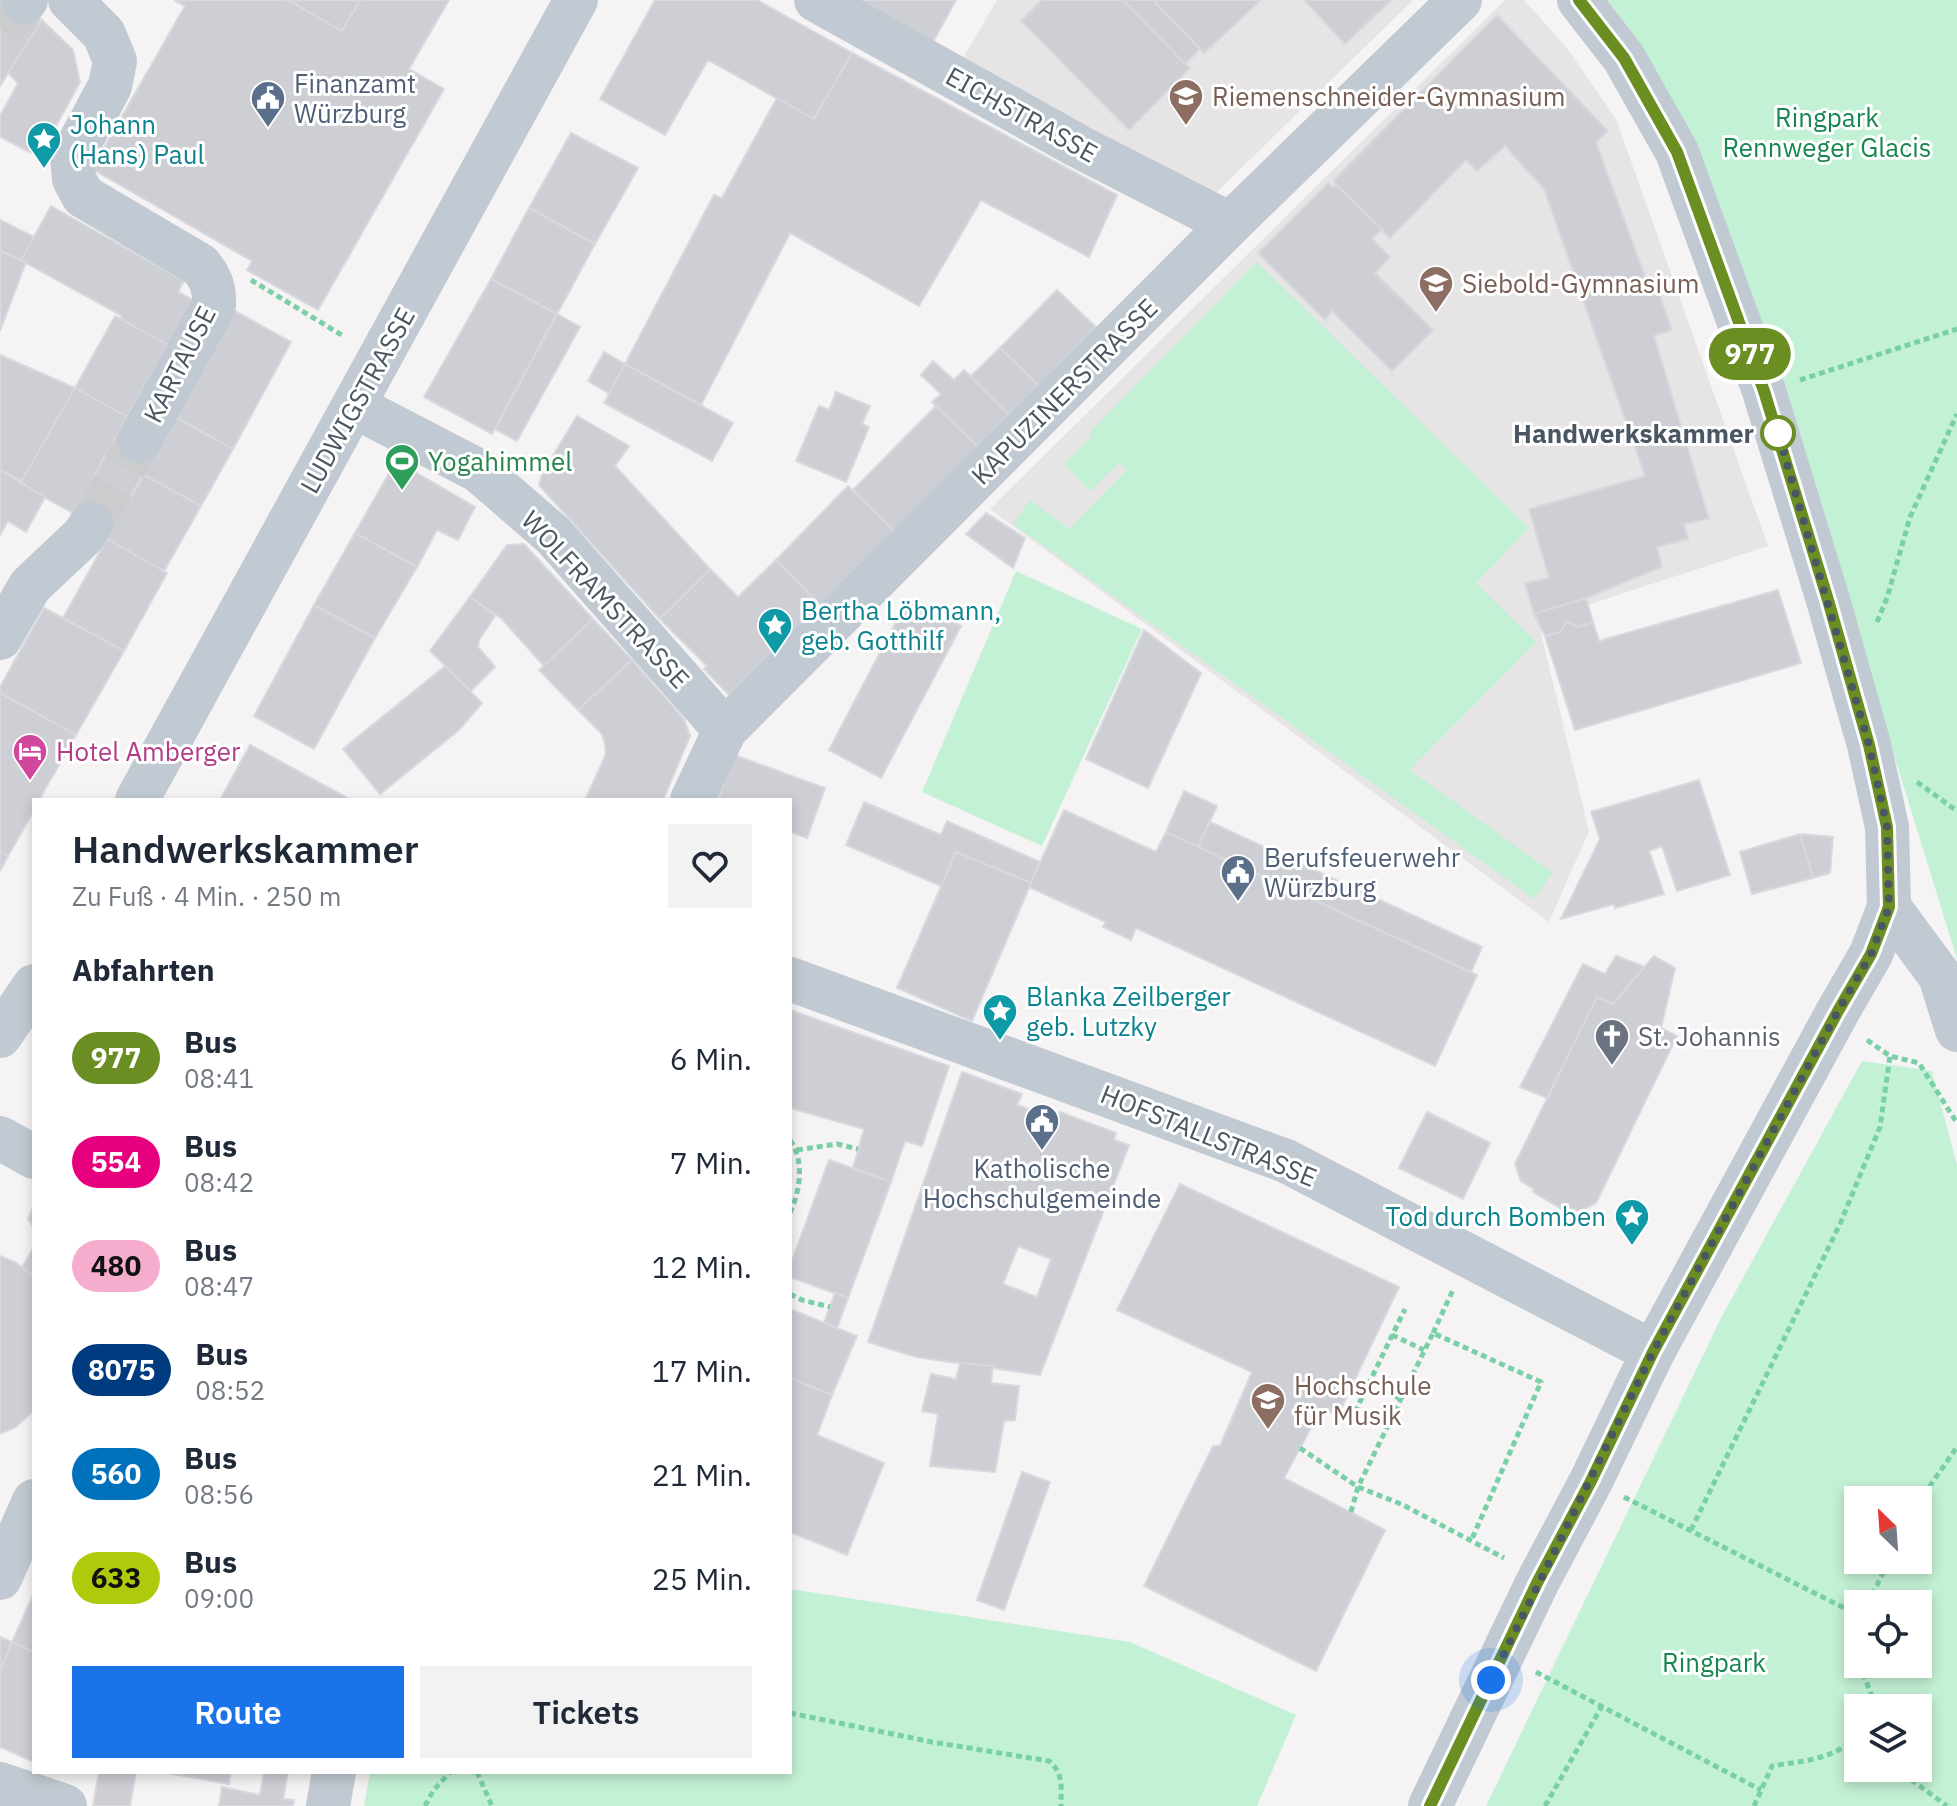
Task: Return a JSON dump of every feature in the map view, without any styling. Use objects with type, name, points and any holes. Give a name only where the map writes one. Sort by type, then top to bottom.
[{"type":"street","name":"KARTAUSE","points":[[70,0],[104,34],[115,61],[110,86],[72,157],[74,179],[83,196],[200,265],[212,283],[214,295],[214,306],[139,441]]},
{"type":"street","name":"LUDWIGSTRASSE","points":[[138,798],[576,0]]},
{"type":"street","name":"EICHSTRASSE","points":[[816,0],[1078,146],[1230,224]]},
{"type":"street","name":"KAPUZINERSTRASSE","points":[[693,798],[725,730],[1230,224],[1460,0]]},
{"type":"street","points":[[1430,1806],[1653,1352],[1871,954],[1889,907],[1887,827],[1869,745],[1764,391],[1677,152],[1624,58],[1579,0]]},
{"type":"street","name":"WOLFRAMSTRASSE","points":[[354,406],[479,471],[530,514],[553,535],[725,730]]},
{"type":"street","points":[[0,638],[30,586],[83,536],[91,524]]},
{"type":"street","points":[[1889,907],[1940,976],[1957,1030]]},
{"type":"street","name":"HOFSTALLSTRASSE","points":[[792,980],[1286,1161],[1653,1352]]},
{"type":"street","points":[[0,1036],[32,989]]},
{"type":"street","points":[[0,1138],[32,1156]]},
{"type":"street","points":[[0,1578],[32,1506]]},
{"type":"street","points":[[328,1806],[334,1774]]},
{"type":"street","points":[[0,1784],[55,1793]]},
{"type":"path","points":[[247,278],[380,358]]},
{"type":"path","points":[[1764,391],[1957,329]]},
{"type":"path","points":[[1875,626],[1887,598],[1910,517],[1957,414]]},
{"type":"path","points":[[1691,1530],[1840,1224],[1880,1127],[1890,1056],[1919,1063],[1957,1123]]},
{"type":"path","points":[[792,1143],[797,1150],[799,1171],[792,1208]]},
{"type":"path","points":[[797,1150],[837,1144],[858,1149]]},
{"type":"path","points":[[792,1295],[830,1307]]},
{"type":"path","points":[[1351,1512],[1358,1487],[1449,1299]]},
{"type":"path","points":[[1355,1412],[1405,1309]]},
{"type":"path","points":[[1300,1448],[1358,1487],[1401,1504],[1471,1541],[1541,1382],[1433,1333]]},
{"type":"path","points":[[1392,1335],[1424,1350]]},
{"type":"path","points":[[1368,1384],[1401,1399]]},
{"type":"path","points":[[1930,1486],[1957,1447]]},
{"type":"path","points":[[1591,1481],[1844,1608]]},
{"type":"path","points":[[1503,1655],[1761,1790]]},
{"type":"path","points":[[1545,1806],[1602,1706]]},
{"type":"path","points":[[792,1713],[932,1742],[1049,1761],[1060,1776],[1061,1806]]},
{"type":"path","points":[[1754,1806],[1772,1766],[1823,1758],[1844,1746]]},
{"type":"path","points":[[425,1806],[448,1774]]},
{"type":"path","points":[[478,1774],[492,1806]]},
{"type":"path","points":[[1914,1782],[1947,1806]]},
{"type":"shaded area","name":"Riemenschneider-Gymnasium","points":[[997,0],[1413,0],[1216,193],[962,60]]},
{"type":"shaded area","name":"Siebold-Gymnasium","points":[[1505,0],[1524,0],[1567,48],[1616,119],[1768,546],[1538,621],[1589,831],[1549,922],[990,509]]},
{"type":"green space","name":"Ringpark Rennweger Glacis","points":[[1604,0],[1957,0],[1957,959],[1793,428]]},
{"type":"green space","points":[[1257,262],[1529,528],[1476,583],[1536,642],[1410,770],[1553,873],[1534,899],[1013,524],[1030,500],[1069,529],[1127,470],[1119,463],[1090,491],[1064,464],[1092,436],[1089,433]]},
{"type":"green space","points":[[1016,571],[1142,629],[1042,846],[922,792]]},
{"type":"green space","name":"Ringpark","points":[[1862,1061],[1932,1071],[1957,1165],[1957,1806],[1486,1806],[1721,1318]]},
{"type":"green space","points":[[792,1589],[1130,1642],[1296,1715],[1257,1806],[364,1806],[370,1774],[792,1774]]},
{"type":"building","points":[[0,0],[22,0],[42,20],[0,86]]},
{"type":"building","name":"Finanzamt Würzburg","points":[[174,0],[288,0],[342,31],[360,0],[449,0],[409,69],[444,89],[318,310],[247,270],[252,261],[92,169],[185,6]]},
{"type":"building","points":[[288,0],[360,0],[342,31]]},
{"type":"building","points":[[655,0],[757,0],[852,53],[814,119],[708,60],[665,135],[600,99]]},
{"type":"building","points":[[858,0],[956,0],[933,42]]},
{"type":"building","points":[[1042,0],[1123,0],[1190,68],[1129,130],[1021,21]]},
{"type":"building","points":[[1123,0],[1153,0],[1200,49],[1185,64]]},
{"type":"building","name":"Riemenschneider-Gymnasium","points":[[1153,0],[1261,0],[1204,53]]},
{"type":"building","name":"Riemenschneider-Gymnasium","points":[[1304,0],[1391,0],[1345,44]]},
{"type":"building","points":[[1497,15],[1608,131],[1596,142],[1647,282],[1654,280],[1672,330],[1654,336],[1709,519],[1684,524],[1688,539],[1657,547],[1662,567],[1586,598],[1534,614],[1525,583],[1549,578],[1529,509],[1645,476],[1544,189],[1505,146],[1477,171],[1466,160],[1390,238],[1334,180]]},
{"type":"building","points":[[42,20],[73,50],[80,82],[39,157],[0,137],[0,116],[18,83],[8,73]]},
{"type":"building","points":[[852,53],[1117,195],[1089,257],[981,200],[919,306],[790,233],[701,405],[625,364],[714,195],[722,198],[777,98],[814,119]]},
{"type":"building","points":[[571,133],[638,168],[595,244],[529,208]]},
{"type":"building","points":[[1328,183],[1334,188],[1336,185],[1382,229],[1372,239],[1390,257],[1375,273],[1433,330],[1392,371],[1332,311],[1325,320],[1258,253]]},
{"type":"building","points":[[51,206],[184,281],[178,292],[195,301],[170,347],[121,319],[122,316],[21,260]]},
{"type":"building","points":[[529,208],[595,244],[557,314],[491,279]]},
{"type":"building","points":[[0,220],[34,237],[21,260],[0,251]]},
{"type":"building","points":[[0,251],[26,262],[0,331]]},
{"type":"building","points":[[491,279],[557,314],[492,434],[424,397]]},
{"type":"building","points":[[1057,290],[1096,327],[1039,386],[1000,348]]},
{"type":"building","points":[[233,310],[291,342],[233,449],[175,417]]},
{"type":"building","points":[[557,314],[580,327],[517,441],[495,429]]},
{"type":"building","points":[[115,316],[168,345],[127,417],[75,388]]},
{"type":"building","points":[[1000,348],[1039,386],[1009,415],[970,377]]},
{"type":"building","points":[[604,352],[625,364],[610,394],[588,381]]},
{"type":"building","points":[[0,355],[75,388],[22,481],[0,470]]},
{"type":"building","points":[[933,361],[954,380],[964,370],[1009,415],[978,447],[932,402],[941,394],[921,375]]},
{"type":"building","points":[[625,364],[733,423],[712,461],[604,403]]},
{"type":"building","points":[[75,388],[127,417],[73,513],[20,484]]},
{"type":"building","points":[[836,392],[870,406],[862,424],[869,427],[846,482],[796,461],[819,406],[829,410]]},
{"type":"building","points":[[936,406],[978,447],[895,532],[853,490]]},
{"type":"building","points":[[577,416],[629,446],[615,466],[710,569],[660,619],[539,485],[542,474]]},
{"type":"building","points":[[175,417],[233,449],[201,506],[144,475]]},
{"type":"building","points":[[120,430],[156,450],[110,534],[73,513]]},
{"type":"building","points":[[396,461],[475,507],[458,540],[437,530],[417,567],[355,533]]},
{"type":"building","points":[[0,470],[45,497],[26,532],[8,521],[0,535]]},
{"type":"building","points":[[144,475],[201,506],[164,571],[107,539]]},
{"type":"building","points":[[848,486],[895,532],[820,605],[776,560]]},
{"type":"building","points":[[986,513],[1025,538],[1013,568],[966,534]]},
{"type":"building","points":[[355,533],[417,567],[375,638],[314,605]]},
{"type":"building","points":[[107,539],[167,573],[124,651],[63,618]]},
{"type":"building","points":[[524,544],[593,619],[544,666],[502,619],[470,597],[507,545]]},
{"type":"building","points":[[776,560],[820,605],[729,695],[704,669],[707,666],[660,619],[710,569],[738,597]]},
{"type":"building","points":[[1778,590],[1801,663],[1575,730],[1545,636],[1560,632],[1567,622],[1578,627],[1593,622],[1599,641]]},
{"type":"building","points":[[470,597],[495,616],[479,640],[478,647],[495,667],[471,691],[430,651]]},
{"type":"building","points":[[1586,598],[1593,622],[1578,627],[1567,622],[1560,632],[1545,636],[1534,614]]},
{"type":"building","points":[[908,599],[961,626],[881,778],[829,750]]},
{"type":"building","points":[[314,605],[375,638],[314,749],[254,716]]},
{"type":"building","points":[[44,608],[124,651],[76,735],[0,693],[0,687]]},
{"type":"building","points":[[593,619],[632,660],[578,710],[539,670]]},
{"type":"building","points":[[1144,630],[1201,673],[1148,788],[1086,759]]},
{"type":"building","points":[[632,660],[684,719],[690,736],[664,798],[586,798],[606,754],[602,734],[578,710]]},
{"type":"building","points":[[445,666],[482,703],[459,730],[380,794],[343,749]]},
{"type":"building","points":[[0,693],[76,735],[40,798],[32,798],[32,814],[8,856],[0,852]]},
{"type":"building","points":[[250,745],[347,798],[221,798]]},
{"type":"building","points":[[734,755],[825,788],[807,838],[792,833],[792,798],[719,798]]},
{"type":"building","points":[[1699,780],[1730,875],[1677,891],[1662,846],[1649,851],[1664,894],[1561,919],[1600,839],[1591,812]]},
{"type":"building","points":[[1184,791],[1217,806],[1198,847],[1166,832]]},
{"type":"building","points":[[864,802],[941,835],[947,821],[1040,862],[1031,883],[956,852],[941,886],[846,845]]},
{"type":"building","name":"Berufsfeuerwehr Würzburg","points":[[1064,810],[1156,852],[1166,832],[1477,975],[1435,1066],[1136,928],[1131,940],[1103,927],[1106,922],[1029,887]]},
{"type":"building","points":[[1210,822],[1482,947],[1471,972],[1198,847]]},
{"type":"building","points":[[1800,834],[1833,837],[1830,873],[1813,878]]},
{"type":"building","points":[[1800,834],[1813,878],[1752,894],[1740,852]]},
{"type":"building","points":[[0,852],[8,856],[0,871]]},
{"type":"building","points":[[956,852],[1031,883],[972,1021],[897,988]]},
{"type":"building","points":[[1616,956],[1645,967],[1613,1004],[1597,997],[1547,1098],[1520,1087],[1583,964],[1605,974]]},
{"type":"building","name":"St. Johannis","points":[[1654,956],[1675,968],[1661,1028],[1677,1036],[1596,1203],[1578,1212],[1565,1205],[1562,1209],[1521,1181],[1515,1164],[1597,997],[1613,1004]]},
{"type":"building","points":[[792,1011],[949,1066],[922,1146],[905,1141],[891,1182],[853,1168],[864,1129],[792,1109]]},
{"type":"building","points":[[962,1072],[1022,1094],[1017,1105],[1056,1119],[1060,1112],[1116,1133],[1114,1140],[1129,1145],[1040,1375],[916,1357],[868,1342]],"holes":[[[1018,1246],[1051,1259],[1037,1297],[1003,1284]]]},
{"type":"building","points":[[1427,1112],[1490,1143],[1463,1199],[1399,1168]]},
{"type":"building","points":[[829,1160],[891,1182],[848,1298],[792,1278],[792,1261]]},
{"type":"building","name":"Hochschule für Musik","points":[[1180,1184],[1399,1287],[1338,1415],[1321,1409],[1284,1478],[1385,1530],[1316,1671],[1144,1586],[1213,1446],[1220,1446],[1252,1372],[1117,1310]]},
{"type":"building","points":[[32,1250],[32,1275],[22,1267]]},
{"type":"building","points":[[0,1256],[17,1263],[32,1275],[32,1412],[16,1427],[0,1434]]},
{"type":"building","points":[[835,1293],[848,1298],[837,1328],[824,1323]]},
{"type":"building","points":[[792,1310],[857,1336],[832,1395],[792,1379]]},
{"type":"building","points":[[960,1363],[993,1366],[991,1383],[1019,1386],[1015,1420],[1004,1421],[995,1472],[930,1466],[938,1414],[922,1411],[931,1374],[956,1379]]},
{"type":"building","points":[[792,1379],[832,1395],[817,1435],[884,1463],[847,1555],[792,1533]]},
{"type":"building","points":[[1022,1472],[1050,1482],[1004,1610],[977,1600]]},
{"type":"building","points":[[32,1597],[32,1651],[12,1642]]},
{"type":"building","points":[[0,1637],[12,1642],[0,1672]]},
{"type":"building","points":[[12,1642],[32,1651],[32,1761],[0,1747],[0,1672]]},
{"type":"building","points":[[99,1774],[136,1774],[130,1806],[93,1806]]},
{"type":"building","points":[[173,1774],[231,1774],[229,1784]]},
{"type":"building","points":[[264,1774],[288,1774],[283,1799],[294,1800],[293,1806],[219,1806],[222,1787],[260,1795]]},
{"type":"tunnel","points":[[0,29],[24,2]]},
{"type":"tunnel","points":[[91,524],[139,441]]},
{"type":"bus line","name":"977","points":[[1430,1806],[1653,1352],[1871,954],[1889,907],[1887,827],[1869,745],[1764,391],[1677,152],[1624,58],[1579,0]]},
{"type":"place","name":"Riemenschneider-Gymnasium","points":[[1186,127]]},
{"type":"place","name":"Finanzamt Würzburg","points":[[268,129]]},
{"type":"place","name":"Johann (Hans) Paul","points":[[44,170]]},
{"type":"place","name":"Siebold-Gymnasium","points":[[1436,314]]},
{"type":"place","name":"Handwerkskammer","points":[[1778,433]]},
{"type":"place","name":"Yogahimmel","points":[[402,492]]},
{"type":"place","name":"Bertha Löbmann, geb. Gotthilf","points":[[775,656]]},
{"type":"place","name":"Hotel Amberger","points":[[30,782]]},
{"type":"place","name":"Berufsfeuerwehr Würzburg","points":[[1238,903]]},
{"type":"place","name":"Blanka Zeilberger geb. Lutzky","points":[[1000,1042]]},
{"type":"place","name":"St. Johannis","points":[[1612,1067]]},
{"type":"place","name":"Katholische Hochschulgemeinde","points":[[1042,1152]]},
{"type":"place","name":"Tod durch Bomben","points":[[1632,1247]]},
{"type":"place","name":"Hochschule für Musik","points":[[1268,1431]]},
{"type":"route","points":[[1491,1680],[1653,1352],[1871,954],[1889,907],[1887,827],[1869,745],[1778,433]]}]
